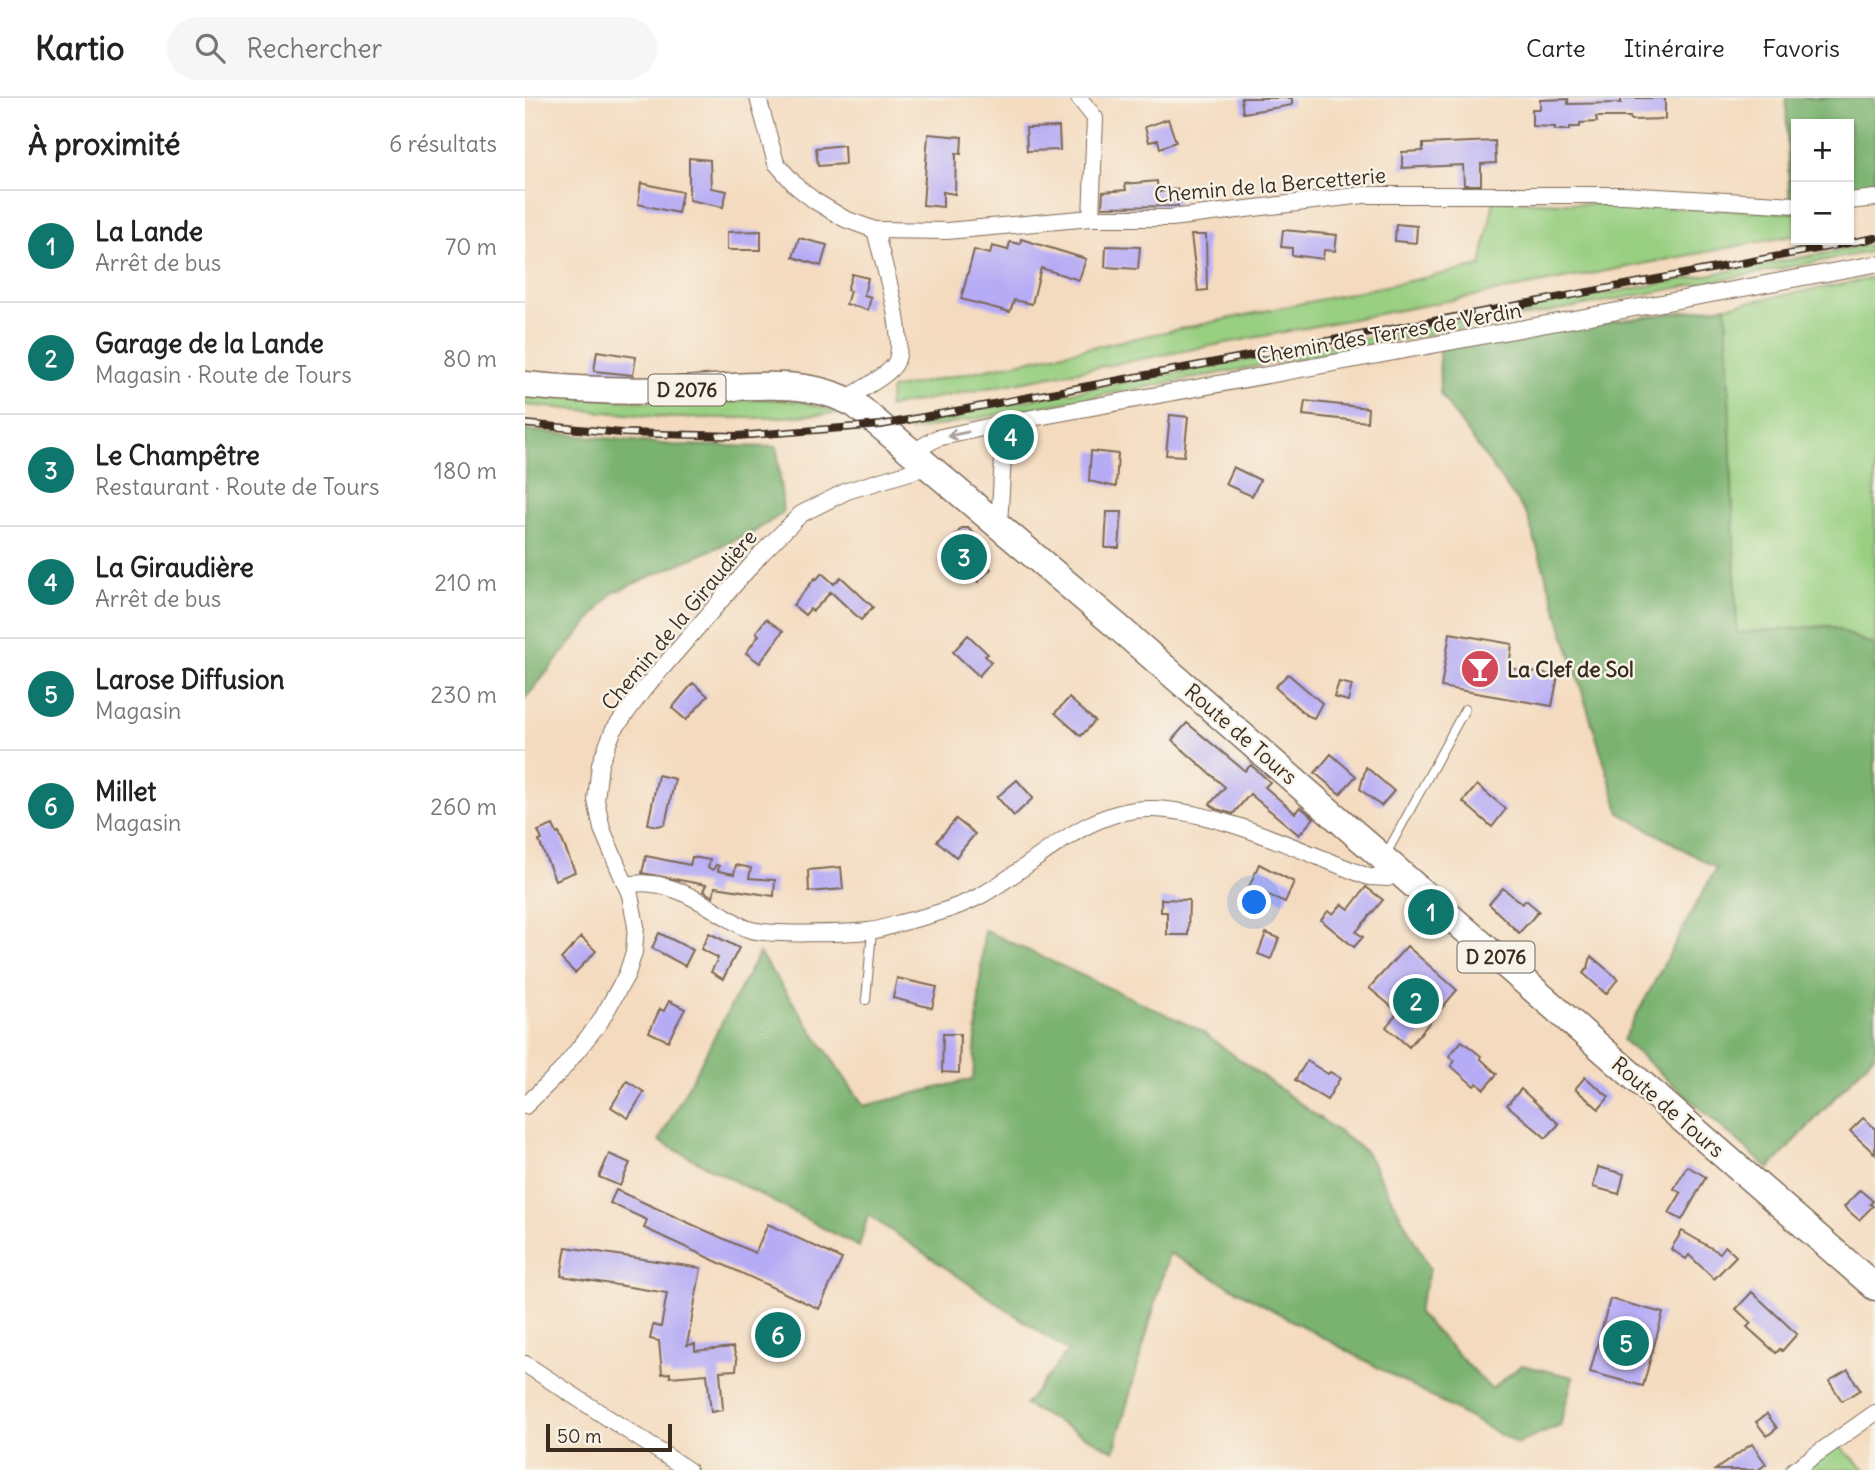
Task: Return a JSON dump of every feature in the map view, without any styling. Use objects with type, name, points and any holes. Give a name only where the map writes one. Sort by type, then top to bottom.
[{"type":"main road","name":"Route de Tours","points":[[525,385],[638,391],[783,386],[820,391],[847,399],[999,525],[1875,1287]]},
{"type":"street","name":"Chemin de la Bercetterie","points":[[758,98],[776,163],[797,187],[845,219],[875,229],[947,231],[1091,218],[1171,218],[1328,198],[1391,194],[1623,195],[1791,205]]},
{"type":"street","points":[[1079,98],[1095,118],[1091,218]]},
{"type":"street","points":[[1854,200],[1875,198]]},
{"type":"street","points":[[847,399],[894,366],[899,353],[897,321],[875,229]]},
{"type":"street","name":"Chemin des Terres de Verdin","points":[[922,459],[937,438],[1005,423],[1875,264]]},
{"type":"street","points":[[999,525],[1005,423]]},
{"type":"street","name":"Chemin de la Giraudière","points":[[525,1106],[561,1071],[600,1023],[627,974],[636,939],[627,885],[602,829],[596,800],[597,776],[613,731],[626,712],[761,554],[801,514],[922,459]]},
{"type":"street","points":[[627,885],[639,882],[688,894],[748,929],[771,932],[872,931],[949,910],[981,895],[1085,827],[1112,815],[1150,809],[1191,812],[1369,877],[1388,878],[1391,865]]},
{"type":"street","points":[[525,1364],[688,1470]]},
{"type":"street","points":[[1794,1470],[1875,1413]]},
{"type":"lane","points":[[1391,865],[1465,709]]},
{"type":"lane","points":[[866,1000],[872,931]]},
{"type":"green space","points":[[1786,98],[1874,98],[1875,188],[1854,194],[1854,119],[1791,119],[1790,212]]},
{"type":"green space","points":[[1494,200],[1791,213],[1791,236],[888,407],[891,389],[1481,266]]},
{"type":"green space","points":[[1875,244],[1875,251],[910,431],[904,423]]},
{"type":"green space","points":[[1875,278],[1875,646],[1829,626],[1737,633],[1726,306]]},
{"type":"green space","points":[[1726,306],[1737,633],[1829,626],[1875,646],[1875,1054],[1769,1169],[1623,1040],[1716,868],[1620,813],[1527,515],[1440,394],[1439,345]]},
{"type":"green space","points":[[525,393],[666,403],[764,399],[799,401],[842,413],[763,418],[673,418],[525,405]]},
{"type":"green space","points":[[525,430],[672,445],[777,447],[783,513],[755,531],[612,593],[525,699]]},
{"type":"green space","points":[[984,930],[1198,1029],[1366,1152],[1430,1269],[1417,1312],[1491,1389],[1522,1365],[1573,1377],[1560,1426],[1517,1444],[1169,1253],[1114,1451],[1025,1405],[1068,1351],[868,1215],[859,1247],[659,1141],[759,953],[864,1106],[973,1079]]},
{"type":"green space","points":[[1835,1442],[1866,1470],[1806,1470]]},
{"type":"building","points":[[1241,98],[1292,98],[1292,105],[1243,113]]},
{"type":"building","points":[[1621,98],[1665,98],[1665,119],[1596,117],[1597,122],[1580,123],[1580,127],[1570,127],[1570,130],[1532,126],[1532,109],[1540,109],[1540,100],[1568,99],[1568,104],[1621,103]]},
{"type":"building","points":[[1168,119],[1176,142],[1160,148],[1158,140],[1149,142],[1145,127]]},
{"type":"building","points":[[1059,127],[1060,150],[1027,151],[1026,128]]},
{"type":"building","points":[[928,134],[962,137],[961,154],[956,153],[955,194],[943,192],[943,207],[923,205]]},
{"type":"building","points":[[1495,141],[1496,163],[1481,164],[1481,185],[1464,185],[1463,165],[1402,168],[1402,152],[1423,151],[1423,144]]},
{"type":"building","points":[[844,145],[845,164],[818,166],[816,148]]},
{"type":"building","points":[[689,158],[710,160],[711,188],[727,191],[723,207],[689,200]]},
{"type":"building","points":[[1157,181],[1158,192],[1177,189],[1178,206],[1102,207],[1103,192],[1126,190],[1125,184]]},
{"type":"building","points":[[641,183],[682,192],[678,213],[638,204]]},
{"type":"building","points":[[1396,224],[1417,226],[1416,243],[1395,241]]},
{"type":"building","points":[[1283,230],[1337,235],[1335,251],[1324,250],[1323,259],[1292,255],[1292,248],[1281,247]]},
{"type":"building","points":[[761,231],[761,250],[727,250],[727,232]]},
{"type":"building","points":[[1191,235],[1206,235],[1207,290],[1198,291]]},
{"type":"building","points":[[799,238],[827,245],[821,266],[793,257]]},
{"type":"building","points":[[1021,239],[1086,259],[1079,280],[1041,268],[1032,304],[1014,300],[1010,312],[961,299],[974,250],[990,254],[992,246],[1008,250],[1010,242],[1020,244]]},
{"type":"building","points":[[1106,246],[1140,247],[1138,269],[1105,267]]},
{"type":"building","points":[[852,274],[868,278],[864,295],[871,297],[868,310],[846,304]]},
{"type":"building","points":[[597,351],[636,357],[633,375],[594,371]]},
{"type":"building","points":[[1305,401],[1368,408],[1367,422],[1303,415]]},
{"type":"building","points":[[1170,415],[1188,417],[1184,456],[1166,455]]},
{"type":"building","points":[[1091,451],[1118,454],[1116,487],[1089,481]]},
{"type":"building","points":[[1233,467],[1260,480],[1252,496],[1225,484]]},
{"type":"building","points":[[1107,512],[1122,512],[1119,548],[1105,548]]},
{"type":"building","points":[[962,528],[968,528],[980,539],[982,551],[986,555],[981,560],[991,569],[978,582],[960,566],[953,573],[940,562],[947,555],[942,550]]},
{"type":"building","points":[[822,573],[834,584],[841,577],[873,607],[861,620],[831,592],[813,611],[810,609],[805,615],[793,605]]},
{"type":"building","points":[[766,619],[783,631],[760,663],[746,653]]},
{"type":"building","name":"La Clef de Sol","points":[[1450,633],[1512,644],[1509,668],[1558,676],[1552,706],[1441,687]]},
{"type":"building","points":[[968,635],[988,654],[985,656],[991,662],[979,676],[953,652]]},
{"type":"building","points":[[1288,674],[1322,703],[1314,718],[1306,715],[1275,687]]},
{"type":"building","points":[[1339,682],[1352,685],[1348,701],[1334,697]]},
{"type":"building","points":[[693,683],[708,696],[686,720],[672,708]]},
{"type":"building","points":[[1069,698],[1095,721],[1081,736],[1055,713]]},
{"type":"building","points":[[1187,723],[1245,771],[1251,765],[1270,782],[1265,787],[1295,813],[1300,807],[1314,818],[1299,835],[1250,794],[1233,814],[1216,809],[1210,804],[1225,787],[1172,740]]},
{"type":"building","points":[[1331,754],[1356,776],[1340,794],[1315,773]]},
{"type":"building","points":[[1366,767],[1394,791],[1381,806],[1360,789]]},
{"type":"building","points":[[658,775],[675,779],[665,824],[658,826],[648,824]]},
{"type":"building","points":[[1017,780],[1033,798],[1014,816],[997,797]]},
{"type":"building","points":[[1477,785],[1506,809],[1492,827],[1463,802]]},
{"type":"building","points":[[956,819],[975,834],[956,857],[937,841]]},
{"type":"building","points":[[553,825],[575,872],[555,880],[539,841],[542,840],[538,831]]},
{"type":"building","points":[[646,856],[690,865],[692,857],[710,860],[708,868],[713,870],[716,865],[719,866],[718,871],[734,874],[736,865],[751,868],[749,878],[775,880],[774,896],[715,887],[713,897],[703,891],[706,885],[642,873]]},
{"type":"building","points":[[1259,864],[1294,882],[1285,902],[1249,887]]},
{"type":"building","points":[[841,867],[843,889],[809,892],[808,870]]},
{"type":"building","points":[[1366,887],[1383,900],[1356,932],[1363,937],[1354,947],[1321,920],[1328,911],[1333,914],[1342,904],[1349,909]]},
{"type":"building","points":[[1503,888],[1522,904],[1526,900],[1539,911],[1519,933],[1489,904]]},
{"type":"building","points":[[1161,899],[1189,900],[1188,935],[1167,935],[1167,912],[1161,912]]},
{"type":"building","points":[[659,933],[693,950],[685,966],[652,948]]},
{"type":"building","points":[[709,933],[739,948],[723,979],[711,972],[718,958],[701,949]]},
{"type":"building","points":[[1266,933],[1279,938],[1271,959],[1258,954]]},
{"type":"building","points":[[581,937],[596,951],[575,973],[561,959]]},
{"type":"building","points":[[1407,946],[1457,990],[1409,1047],[1386,1027],[1398,1012],[1369,988]]},
{"type":"building","points":[[1591,956],[1618,979],[1606,994],[1583,973],[1588,968]]},
{"type":"building","points":[[897,978],[937,987],[932,1008],[893,998]]},
{"type":"building","points":[[669,1001],[685,1009],[668,1041],[649,1032],[660,1009],[664,1011]]},
{"type":"building","points":[[943,1034],[960,1034],[959,1073],[942,1072]]},
{"type":"building","points":[[1462,1041],[1481,1056],[1497,1074],[1484,1089],[1477,1083],[1474,1086],[1451,1066],[1455,1061],[1449,1056]]},
{"type":"building","points":[[1307,1061],[1340,1078],[1327,1100],[1295,1080]]},
{"type":"building","points":[[1585,1077],[1609,1097],[1599,1109],[1575,1089]]},
{"type":"building","points":[[627,1081],[644,1092],[628,1118],[611,1107]]},
{"type":"building","points":[[1521,1089],[1559,1124],[1546,1138],[1507,1105]]},
{"type":"building","points":[[1863,1118],[1875,1128],[1875,1154],[1850,1131]]},
{"type":"building","points":[[609,1154],[630,1163],[620,1186],[599,1177]]},
{"type":"building","points":[[1687,1166],[1706,1177],[1682,1220],[1669,1213],[1681,1193],[1674,1189]]},
{"type":"building","points":[[1598,1167],[1624,1174],[1619,1194],[1593,1187]]},
{"type":"building","points":[[616,1190],[755,1253],[768,1224],[842,1259],[819,1309],[644,1228],[647,1220],[610,1203]]},
{"type":"building","points":[[1860,1190],[1873,1201],[1870,1204],[1873,1206],[1859,1220],[1844,1207]]},
{"type":"building","points":[[1682,1231],[1720,1253],[1725,1246],[1736,1256],[1714,1279],[1689,1255],[1686,1259],[1671,1249]]},
{"type":"building","points":[[566,1247],[701,1268],[687,1345],[695,1344],[695,1351],[733,1347],[737,1360],[736,1370],[720,1371],[723,1410],[711,1412],[707,1374],[670,1377],[670,1373],[662,1374],[659,1341],[650,1339],[653,1325],[661,1327],[667,1293],[561,1276]]},
{"type":"building","points":[[1752,1292],[1797,1334],[1782,1351],[1780,1349],[1776,1353],[1747,1327],[1751,1323],[1736,1309]]},
{"type":"building","points":[[1610,1299],[1663,1313],[1643,1386],[1590,1372]]},
{"type":"building","points":[[1848,1370],[1860,1390],[1842,1401],[1829,1381]]},
{"type":"building","points":[[1767,1414],[1777,1428],[1767,1436],[1756,1422]]},
{"type":"building","points":[[1752,1444],[1766,1464],[1758,1470],[1715,1470]]},
{"type":"railway","points":[[525,424],[622,433],[737,436],[881,425],[1875,238]]},
{"type":"place","name":"La Giraudière","points":[[1011,437]]},
{"type":"place","name":"Le Champêtre","points":[[964,557]]},
{"type":"place","name":"La Clef de Sol","points":[[1480,669]]},
{"type":"place","name":"La Lande","points":[[1431,912]]},
{"type":"place","name":"Garage de la Lande","points":[[1416,1001]]},
{"type":"place","name":"Millet","points":[[778,1335]]},
{"type":"place","name":"Larose Diffusion","points":[[1626,1343]]}]
